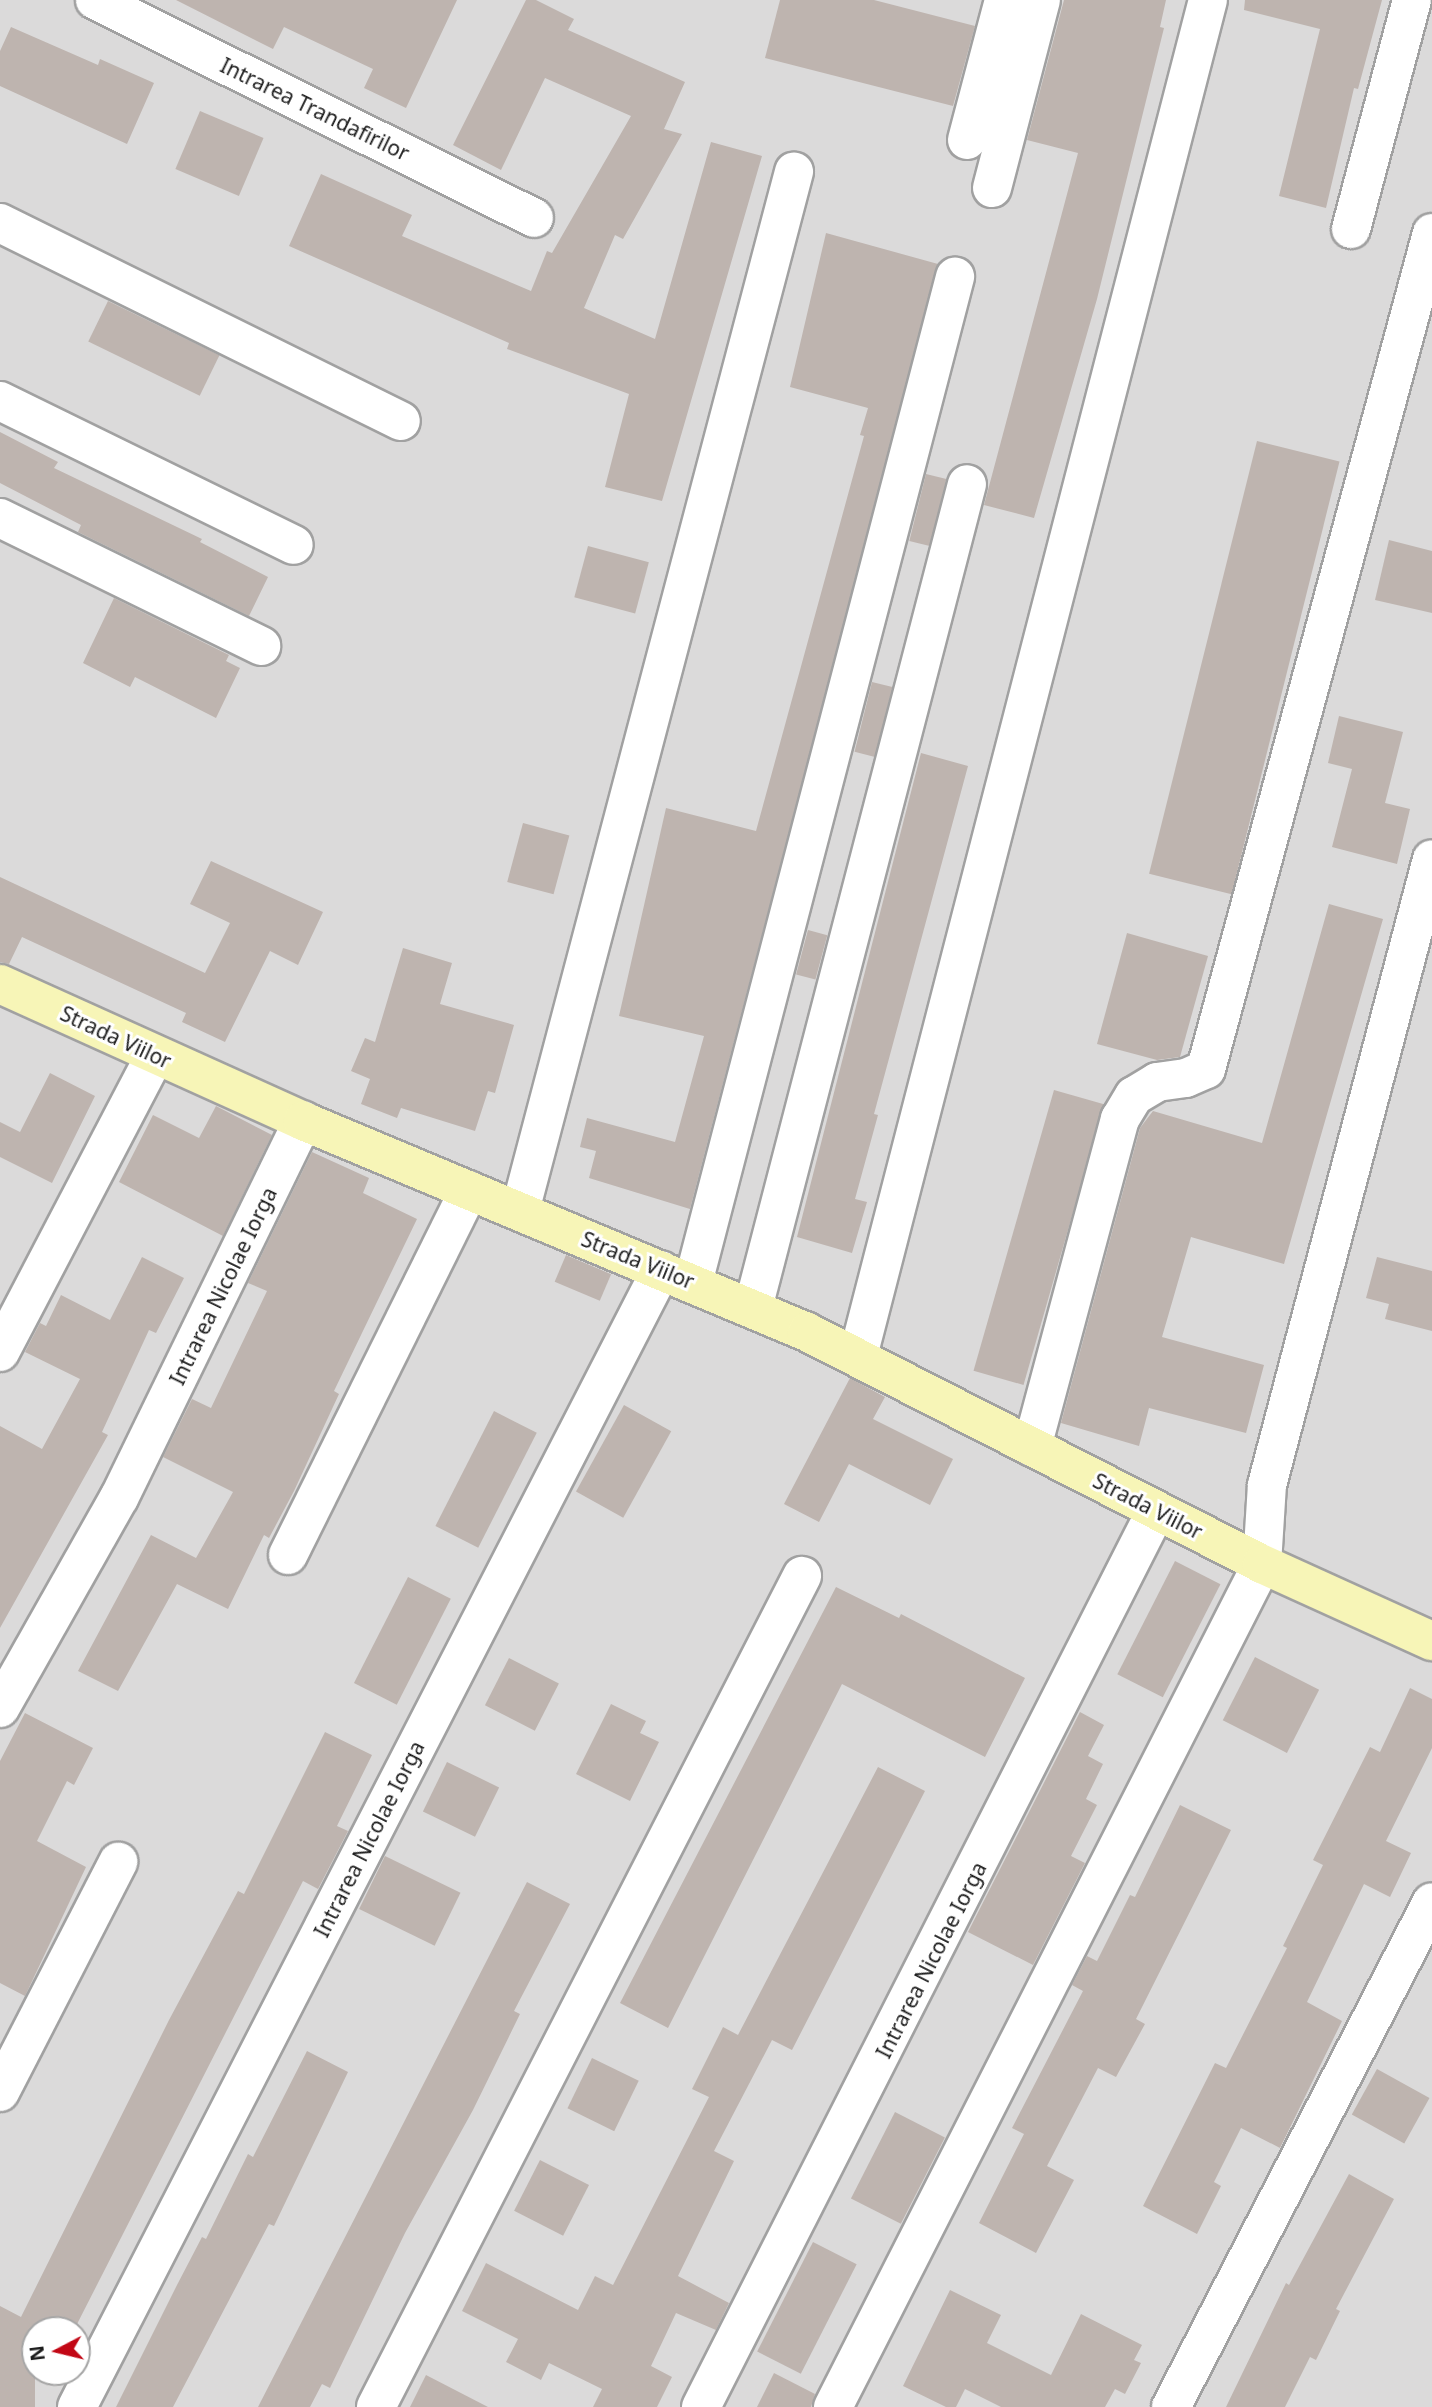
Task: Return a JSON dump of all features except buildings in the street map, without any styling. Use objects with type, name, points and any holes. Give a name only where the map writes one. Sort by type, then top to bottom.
[{"type":"street","name":"Intrarea Trandafirilor","points":[[95,0],[534,218]]},
{"type":"street","points":[[967,140],[1004,0]]},
{"type":"street","points":[[992,188],[1041,0]]},
{"type":"street","points":[[858,1356],[1208,0]]},
{"type":"street","points":[[1351,229],[1412,0]]},
{"type":"street","points":[[520,1211],[794,172]]},
{"type":"street","points":[[0,223],[401,421]]},
{"type":"street","points":[[1032,1447],[1120,1119],[1134,1096],[1157,1082],[1186,1078],[1206,1069],[1432,233]]},
{"type":"street","name":"Intrarea Nicolae Iorga","points":[[77,2407],[677,1276],[955,277]]},
{"type":"street","points":[[0,401],[294,545]]},
{"type":"street","points":[[753,1308],[967,484]]},
{"type":"street","points":[[0,518],[261,646]]},
{"type":"street","points":[[833,2407],[1262,1564],[1268,1485],[1432,859]]},
{"type":"street","name":"Strada Viilor","points":[[0,984],[303,1121],[753,1308],[858,1356],[1262,1564],[1432,1641]]},
{"type":"street","points":[[0,1352],[155,1056]]},
{"type":"street","name":"Intrarea Nicolae Iorga","points":[[0,1708],[119,1498],[303,1121]]},
{"type":"street","points":[[288,1555],[469,1191]]},
{"type":"street","name":"Intrarea Nicolae Iorga","points":[[701,2407],[1156,1511]]},
{"type":"street","points":[[376,2407],[802,1576]]},
{"type":"street","points":[[0,2092],[118,1861]]},
{"type":"street","points":[[1171,2407],[1432,1902]]},
{"type":"shaded area","points":[[0,0],[1432,0],[1432,2407],[0,2407]]}]
